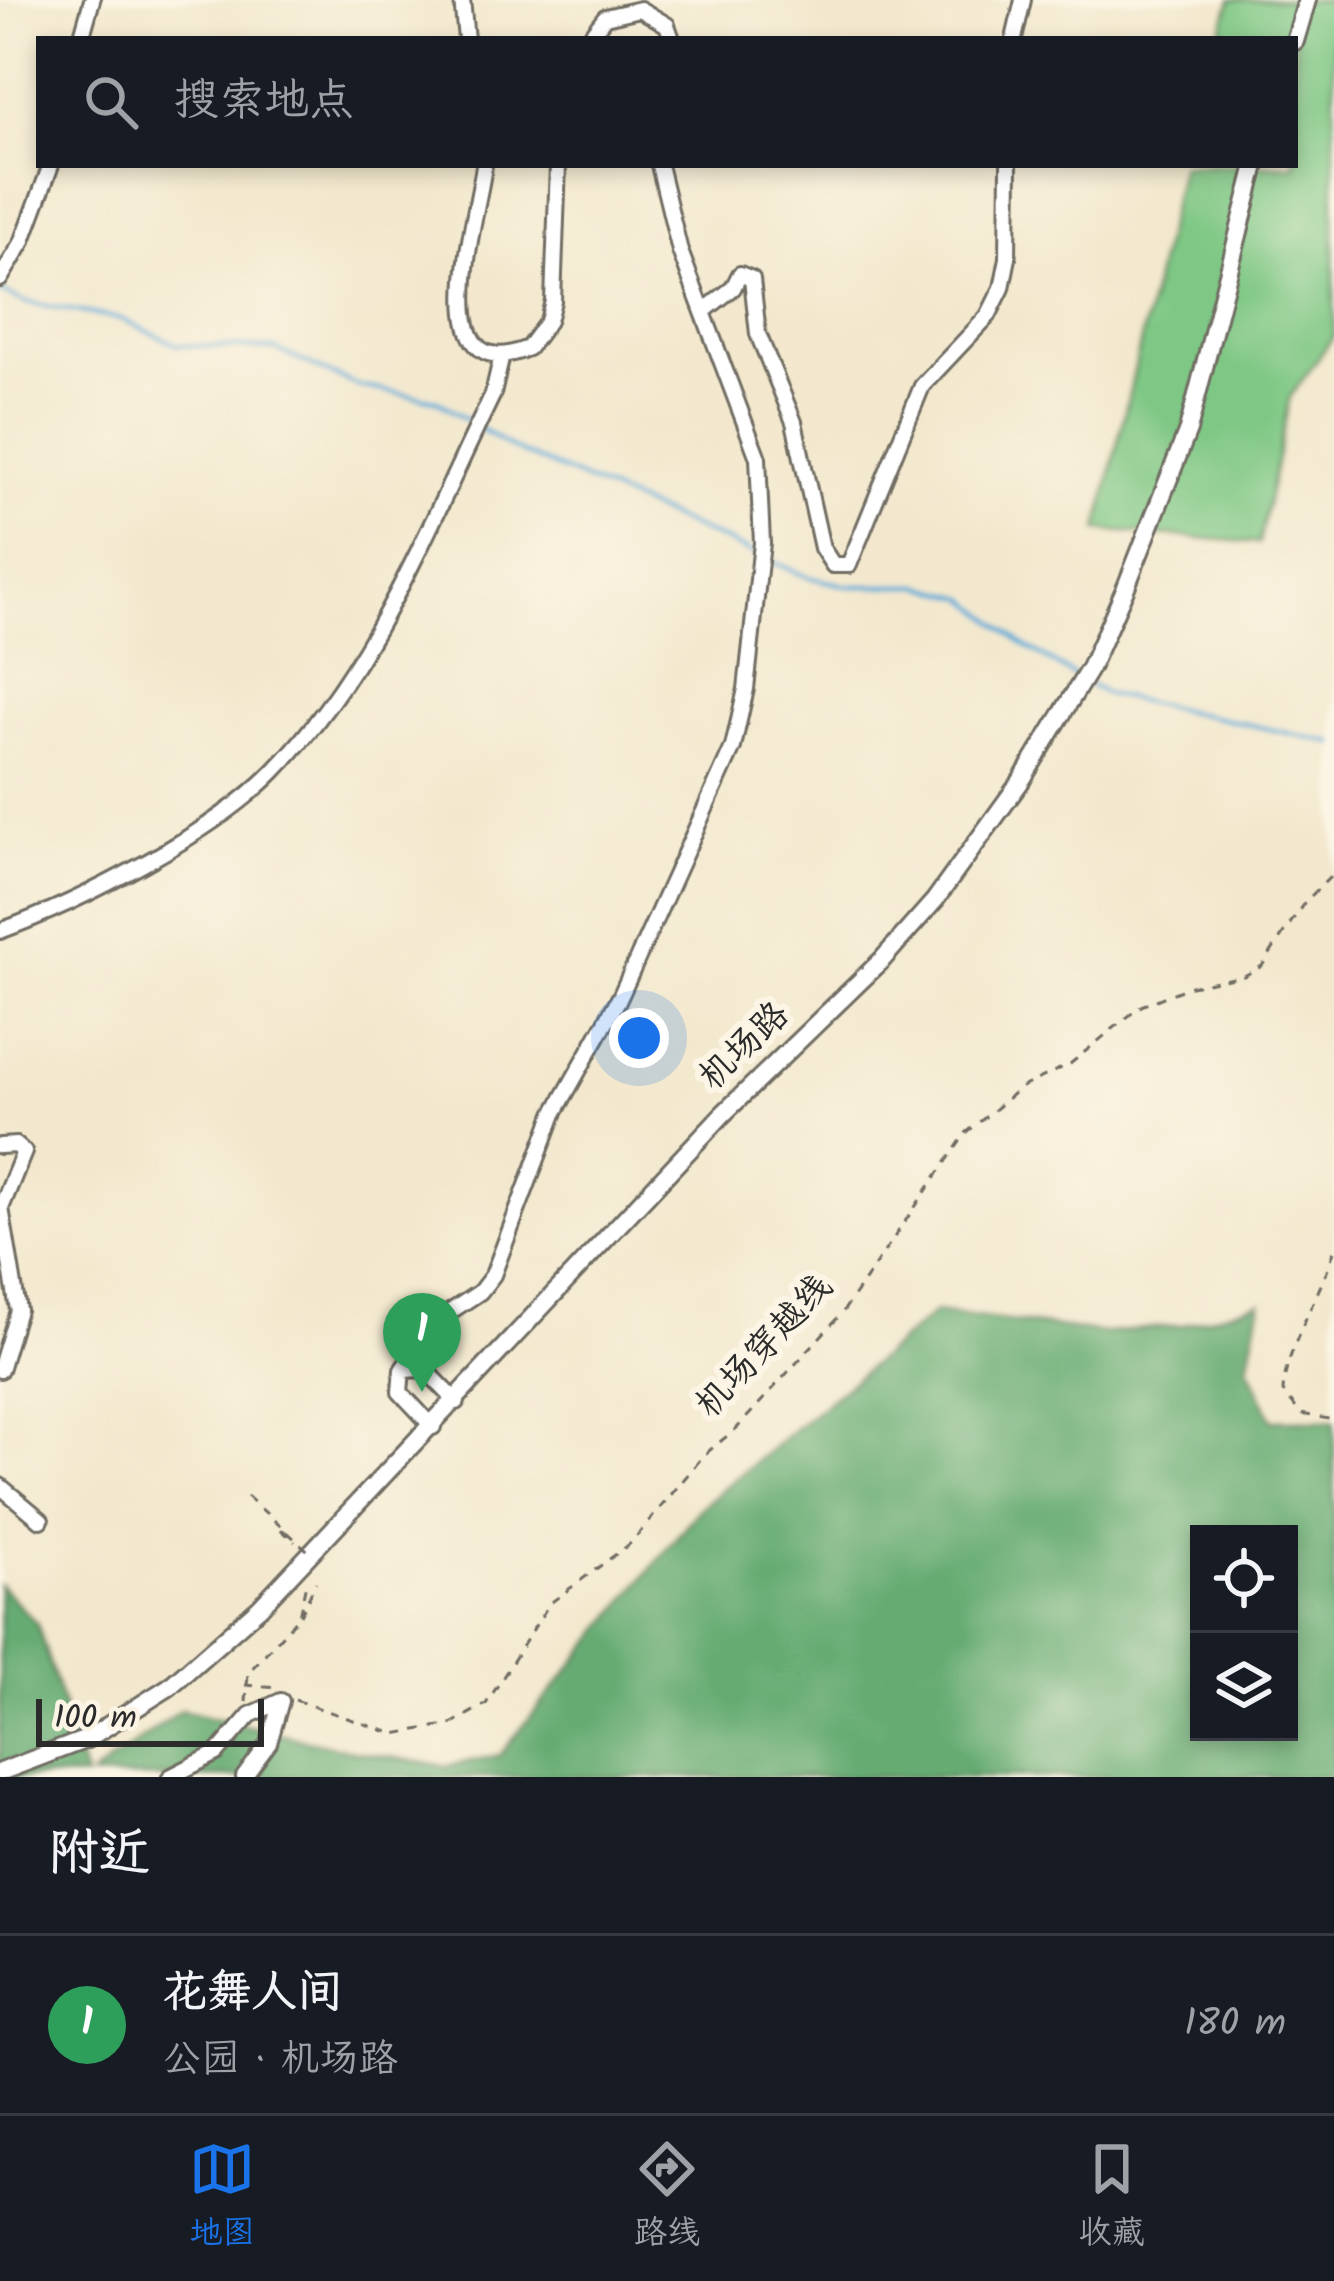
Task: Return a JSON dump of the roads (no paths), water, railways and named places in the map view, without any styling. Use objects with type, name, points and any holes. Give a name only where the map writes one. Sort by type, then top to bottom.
[{"type":"street","points":[[82,36],[92,0]]},
{"type":"street","points":[[462,0],[466,36]]},
{"type":"street","points":[[1015,36],[1023,0]]},
{"type":"street","points":[[1296,36],[1307,0]]},
{"type":"street","points":[[590,36],[621,5],[655,15],[670,36]]},
{"type":"street","points":[[0,279],[22,243],[50,168]]},
{"type":"street","points":[[484,168],[462,314],[476,342],[502,355],[528,348],[548,321],[558,168]]},
{"type":"street","points":[[433,1427],[400,1392],[402,1370],[436,1321],[480,1292],[493,1275],[554,1114],[621,995],[733,747],[746,688],[762,543],[758,458],[670,219],[660,168]]},
{"type":"street","points":[[704,310],[733,288],[740,274],[752,279],[758,334],[794,422],[822,548],[833,565],[849,565],[922,386],[988,316],[1001,288],[1009,258],[1009,168]]},
{"type":"street","name":"机场路","points":[[0,1772],[87,1738],[169,1687],[313,1561],[722,1115],[880,962],[935,900],[1021,781],[1090,668],[1126,587],[1188,430],[1255,168]]},
{"type":"street","points":[[0,931],[62,905],[166,849],[275,770],[367,648],[481,418],[502,355]]},
{"type":"street","points":[[0,1146],[16,1145],[24,1152],[1,1208],[18,1310],[0,1370]]},
{"type":"street","points":[[420,1346],[425,1369],[457,1402]]},
{"type":"street","points":[[402,1370],[425,1369]]},
{"type":"street","points":[[0,1486],[41,1520]]},
{"type":"street","points":[[170,1777],[217,1753],[250,1714],[286,1695],[269,1743],[244,1777]]},
{"type":"waterway","points":[[0,291],[25,302],[121,319],[178,345],[275,349],[358,386],[436,400],[511,448],[808,577],[849,586],[920,586],[967,598],[1021,643],[1079,679]]},
{"type":"waterway","points":[[1089,685],[1107,694],[1334,743]]},
{"type":"place","name":"花舞人间","points":[[422,1392]]}]
